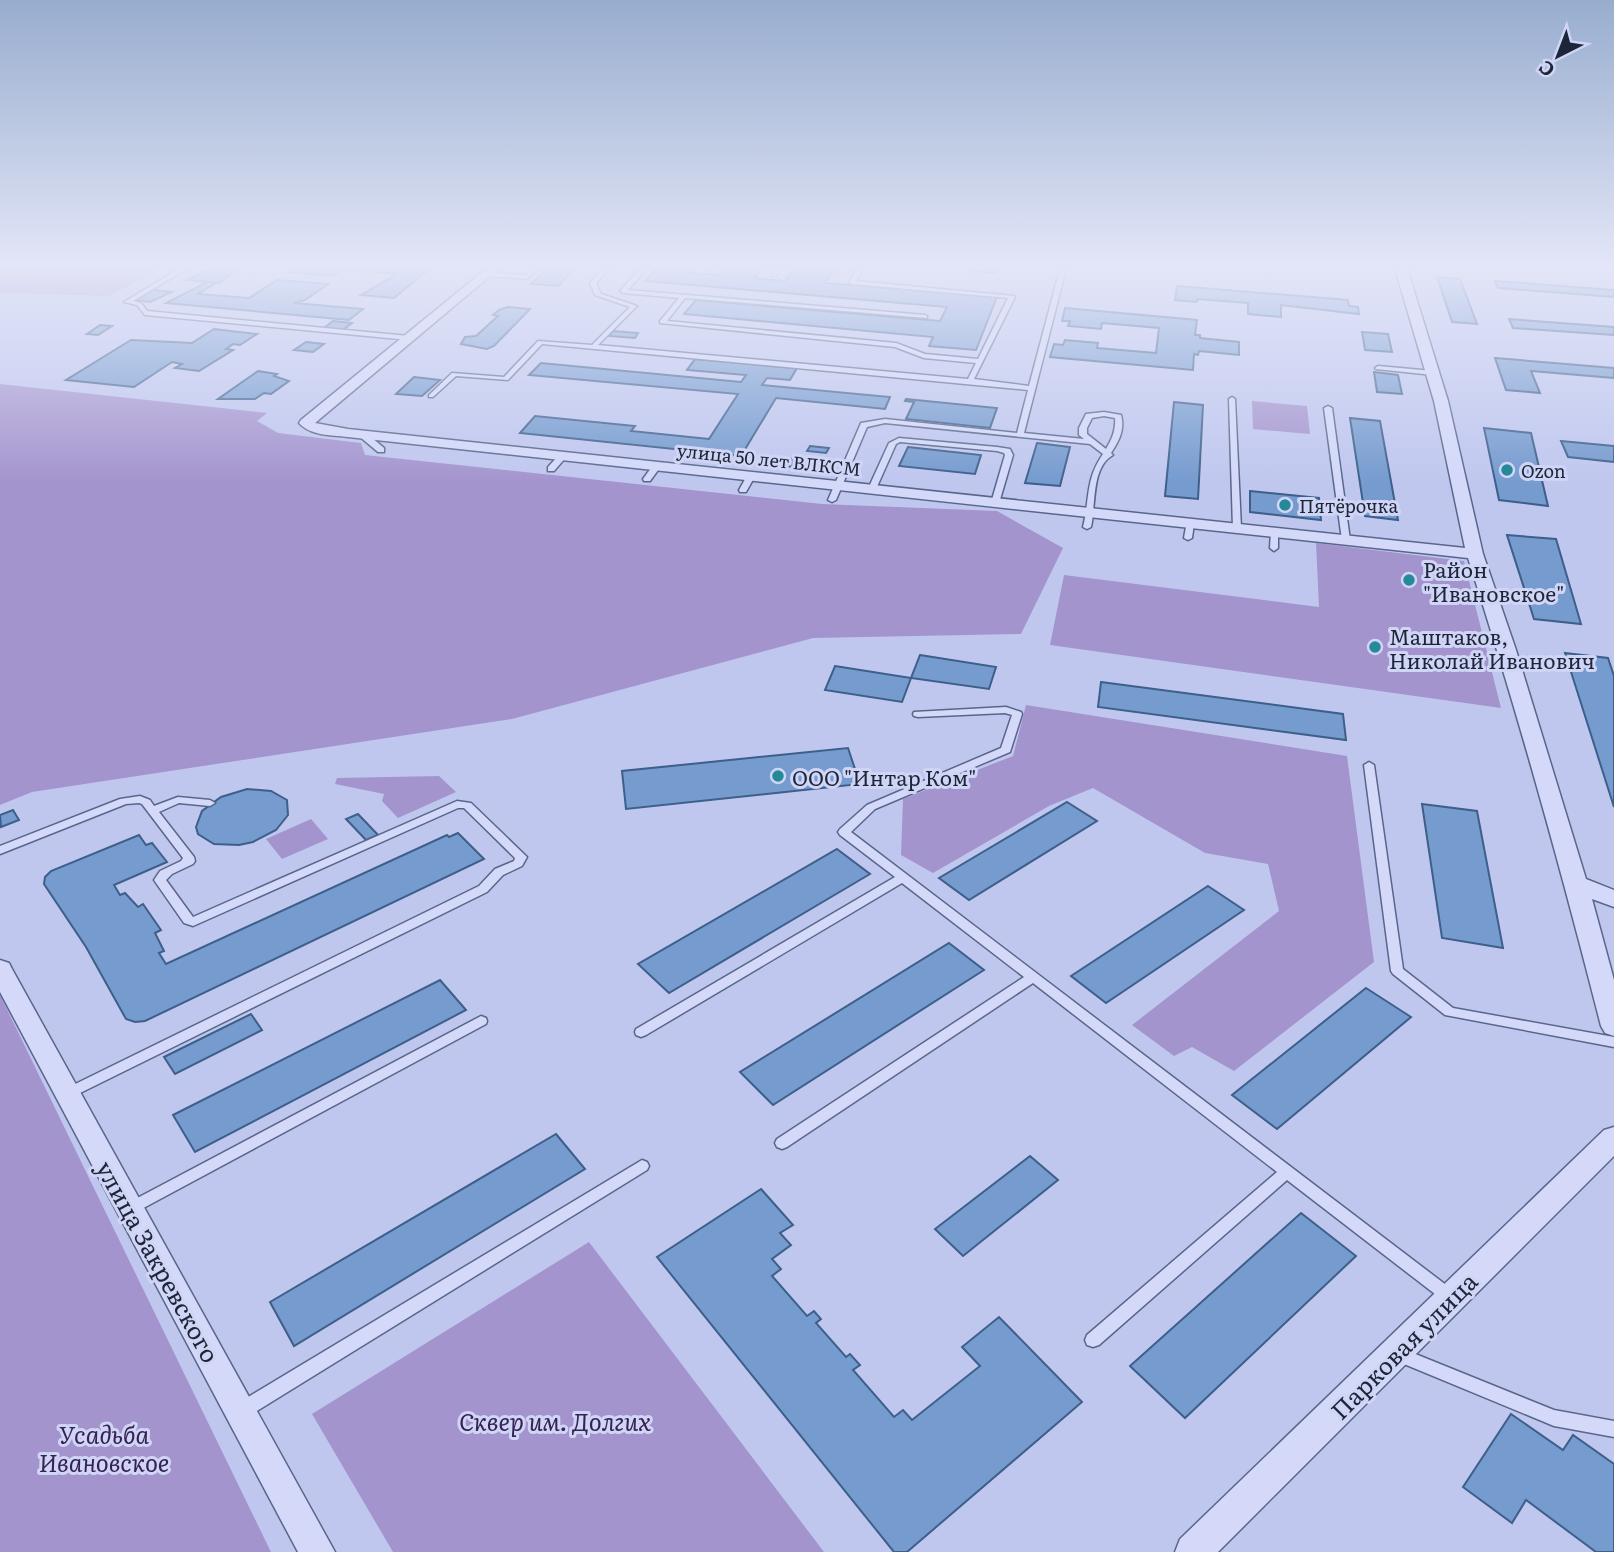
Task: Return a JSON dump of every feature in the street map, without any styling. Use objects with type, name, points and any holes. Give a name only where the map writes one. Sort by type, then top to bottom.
[{"type":"street","points":[[1422,337],[1433,373],[1475,554],[1507,650],[1576,884],[1614,1026]]},
{"type":"street","name":"улица 50 лет ВЛКСМ","points":[[409,338],[306,424],[313,428],[563,456],[652,473],[835,493],[872,489],[995,503],[1089,520],[1189,531],[1237,528],[1274,540],[1346,540],[1475,554]]},
{"type":"street","points":[[1576,884],[1614,900]]},
{"type":"street","name":"улица Закревского","points":[[0,969],[317,1552]]},
{"type":"street","name":"Парковая улица","points":[[1193,1552],[1614,1138]]},
{"type":"lane","points":[[403,337],[409,338]]},
{"type":"lane","points":[[593,347],[603,337]]},
{"type":"lane","points":[[819,337],[896,345],[924,356],[980,361]]},
{"type":"lane","points":[[970,381],[992,337]]},
{"type":"lane","points":[[1020,435],[1045,337]]},
{"type":"lane","points":[[431,396],[454,374],[506,379],[540,342],[1032,388]]},
{"type":"lane","points":[[1378,368],[1433,373]]},
{"type":"lane","points":[[1232,399],[1237,528]]},
{"type":"lane","points":[[1328,408],[1346,540]]},
{"type":"lane","points":[[1089,520],[1097,471],[1109,455],[1120,424],[1118,417],[1104,414],[1089,416],[1083,428],[1083,435],[1109,455]]},
{"type":"lane","points":[[835,493],[864,425],[868,423],[885,421],[1089,442]]},
{"type":"lane","points":[[362,434],[380,450]]},
{"type":"lane","points":[[872,489],[896,441],[907,439],[997,449],[1007,451],[1009,455],[995,503]]},
{"type":"lane","points":[[551,468],[563,456]]},
{"type":"lane","points":[[918,714],[1006,710],[1017,714],[1006,750],[871,807],[844,832],[1451,1298]]},
{"type":"lane","points":[[1369,765],[1397,971],[1449,1012],[1614,1042]]},
{"type":"lane","points":[[0,850],[124,801],[140,799],[153,810],[188,857],[184,865],[164,874],[160,880],[188,920],[193,922],[462,803],[521,857],[521,860],[499,872],[483,889],[68,1094]]},
{"type":"lane","points":[[153,810],[178,800],[210,803]]},
{"type":"lane","points":[[641,1032],[903,877]]},
{"type":"lane","points":[[782,1143],[1033,977]]},
{"type":"lane","points":[[130,1209],[481,1021]]},
{"type":"lane","points":[[241,1411],[642,1166]]},
{"type":"lane","points":[[1093,1340],[1287,1172]]},
{"type":"lane","points":[[1395,1353],[1554,1418],[1614,1429]]},
{"type":"green space","points":[[0,384],[267,413],[257,421],[278,433],[361,443],[365,455],[822,504],[997,511],[1063,548],[1021,634],[813,638],[512,719],[32,792],[0,805]]},
{"type":"green space","points":[[1252,401],[1307,406],[1310,434],[1253,429]]},
{"type":"green space","points":[[1316,543],[1464,561],[1501,708],[1050,645],[1064,575],[1319,607]]},
{"type":"green space","points":[[1026,705],[1347,756],[1374,962],[1234,1071],[1192,1047],[1174,1056],[1132,1025],[1279,911],[1268,864],[1205,853],[1093,788],[1049,806],[933,873],[901,855],[903,799],[1013,756]]},
{"type":"green space","points":[[439,776],[456,792],[398,818],[382,801],[384,794],[335,784],[337,778]]},
{"type":"green space","points":[[311,819],[328,839],[282,859],[266,839]]},
{"type":"green space","name":"Усадьба Ивановское","points":[[0,995],[271,1552],[0,1552]]},
{"type":"green space","name":"Сквер им. Долгих","points":[[589,1242],[824,1552],[393,1552],[312,1414]]},
{"type":"building","points":[[201,337],[252,337],[240,345],[233,344],[226,349],[233,350],[199,371],[175,368],[182,364],[172,362],[134,387],[66,380],[131,340],[192,343]]},
{"type":"building","points":[[465,337],[502,337],[487,349],[461,344]]},
{"type":"building","points":[[933,337],[981,337],[976,350],[929,346]]},
{"type":"building","points":[[1158,337],[1200,337],[1239,342],[1239,355],[1199,351],[1198,355],[1194,354],[1193,370],[1050,357],[1054,344],[1063,345],[1065,340],[1098,343],[1097,348],[1156,353]]},
{"type":"building","points":[[1363,337],[1389,337],[1392,352],[1365,350]]},
{"type":"building","points":[[306,342],[324,344],[313,352],[294,350]]},
{"type":"building","points":[[1495,358],[1614,368],[1614,378],[1531,371],[1540,393],[1506,390]]},
{"type":"building","points":[[695,359],[797,368],[790,380],[767,378],[762,385],[890,397],[885,409],[776,398],[741,456],[520,433],[535,416],[635,426],[631,431],[709,439],[738,394],[529,375],[541,363],[741,382],[746,375],[687,370]]},
{"type":"building","points":[[258,371],[277,374],[274,376],[289,381],[271,394],[264,393],[255,399],[218,399]]},
{"type":"building","points":[[1374,372],[1398,375],[1402,394],[1377,392]]},
{"type":"building","points":[[414,377],[440,380],[422,396],[396,394]]},
{"type":"building","points":[[905,401],[997,408],[990,428],[906,419],[914,402]]},
{"type":"building","points":[[1174,402],[1203,405],[1198,499],[1165,496]]},
{"type":"building","points":[[1350,418],[1380,421],[1398,520],[1365,516]]},
{"type":"building","points":[[1484,428],[1531,433],[1548,506],[1499,500]]},
{"type":"building","points":[[1561,441],[1614,446],[1614,462],[1568,457]]},
{"type":"building","points":[[1037,443],[1070,447],[1060,486],[1025,483]]},
{"type":"building","points":[[810,446],[829,448],[826,453],[807,451]]},
{"type":"building","points":[[908,447],[981,455],[975,474],[899,466]]},
{"type":"building","points":[[787,458],[816,463],[813,469],[783,466]]},
{"type":"building","name":"Пятёрочка","points":[[1250,491],[1319,498],[1321,520],[1250,512]]},
{"type":"building","points":[[1507,535],[1556,539],[1581,624],[1534,619]]},
{"type":"building","points":[[1565,653],[1608,658],[1614,676],[1614,807]]},
{"type":"building","points":[[920,655],[996,667],[989,689],[911,678]]},
{"type":"building","points":[[835,666],[911,678],[902,702],[825,690]]},
{"type":"building","points":[[1101,682],[1343,714],[1346,740],[1098,707]]},
{"type":"building","points":[[848,748],[860,784],[626,809],[622,771]]},
{"type":"building","points":[[247,789],[271,791],[287,800],[288,815],[276,830],[253,842],[239,845],[214,844],[198,834],[196,827],[202,811],[221,797]]},
{"type":"building","points":[[1067,802],[1097,821],[969,900],[939,878]]},
{"type":"building","points":[[1422,804],[1477,811],[1503,948],[1442,938]]},
{"type":"building","points":[[13,810],[19,820],[1,827],[0,815]]},
{"type":"building","points":[[358,814],[378,835],[366,840],[346,819]]},
{"type":"building","points":[[458,833],[484,859],[145,1021],[126,1019],[86,947],[44,884],[45,877],[51,871],[139,835],[146,845],[152,843],[167,862],[114,885],[120,895],[125,893],[138,907],[143,904],[161,930],[155,933],[164,951],[159,953],[166,964],[447,835],[449,837]]},
{"type":"building","points":[[837,849],[870,874],[669,993],[638,964]]},
{"type":"building","points":[[1208,886],[1244,910],[1106,1003],[1071,976]]},
{"type":"building","points":[[949,943],[984,970],[773,1105],[740,1072]]},
{"type":"building","points":[[440,980],[466,1010],[195,1152],[173,1115]]},
{"type":"building","points":[[1366,988],[1411,1017],[1277,1129],[1232,1095]]},
{"type":"building","points":[[251,1014],[262,1030],[175,1074],[164,1057]]},
{"type":"building","points":[[556,1134],[585,1169],[294,1346],[270,1302]]},
{"type":"building","points":[[1030,1156],[1058,1180],[963,1256],[935,1229]]},
{"type":"building","points":[[761,1189],[793,1225],[780,1233],[791,1245],[772,1259],[781,1269],[772,1276],[807,1316],[814,1311],[821,1319],[816,1323],[846,1357],[850,1354],[860,1365],[853,1370],[894,1417],[903,1410],[912,1420],[980,1366],[962,1347],[999,1317],[1082,1402],[907,1552],[894,1552],[657,1257]]},
{"type":"building","points":[[1301,1213],[1356,1256],[1185,1418],[1130,1366]]},
{"type":"building","points":[[1511,1414],[1563,1450],[1573,1435],[1614,1464],[1614,1552],[1596,1552],[1526,1500],[1512,1523],[1463,1487]]},
{"type":"place","name":"Ozon","points":[[1507,470]]},
{"type":"place","name":"Пятёрочка","points":[[1285,505]]},
{"type":"place","name":"Район \"Ивановское\"","points":[[1409,580]]},
{"type":"place","name":"Маштаков, Николай Иванович","points":[[1375,647]]},
{"type":"place","name":"ООО \"Интар Ком\"","points":[[778,776]]}]
